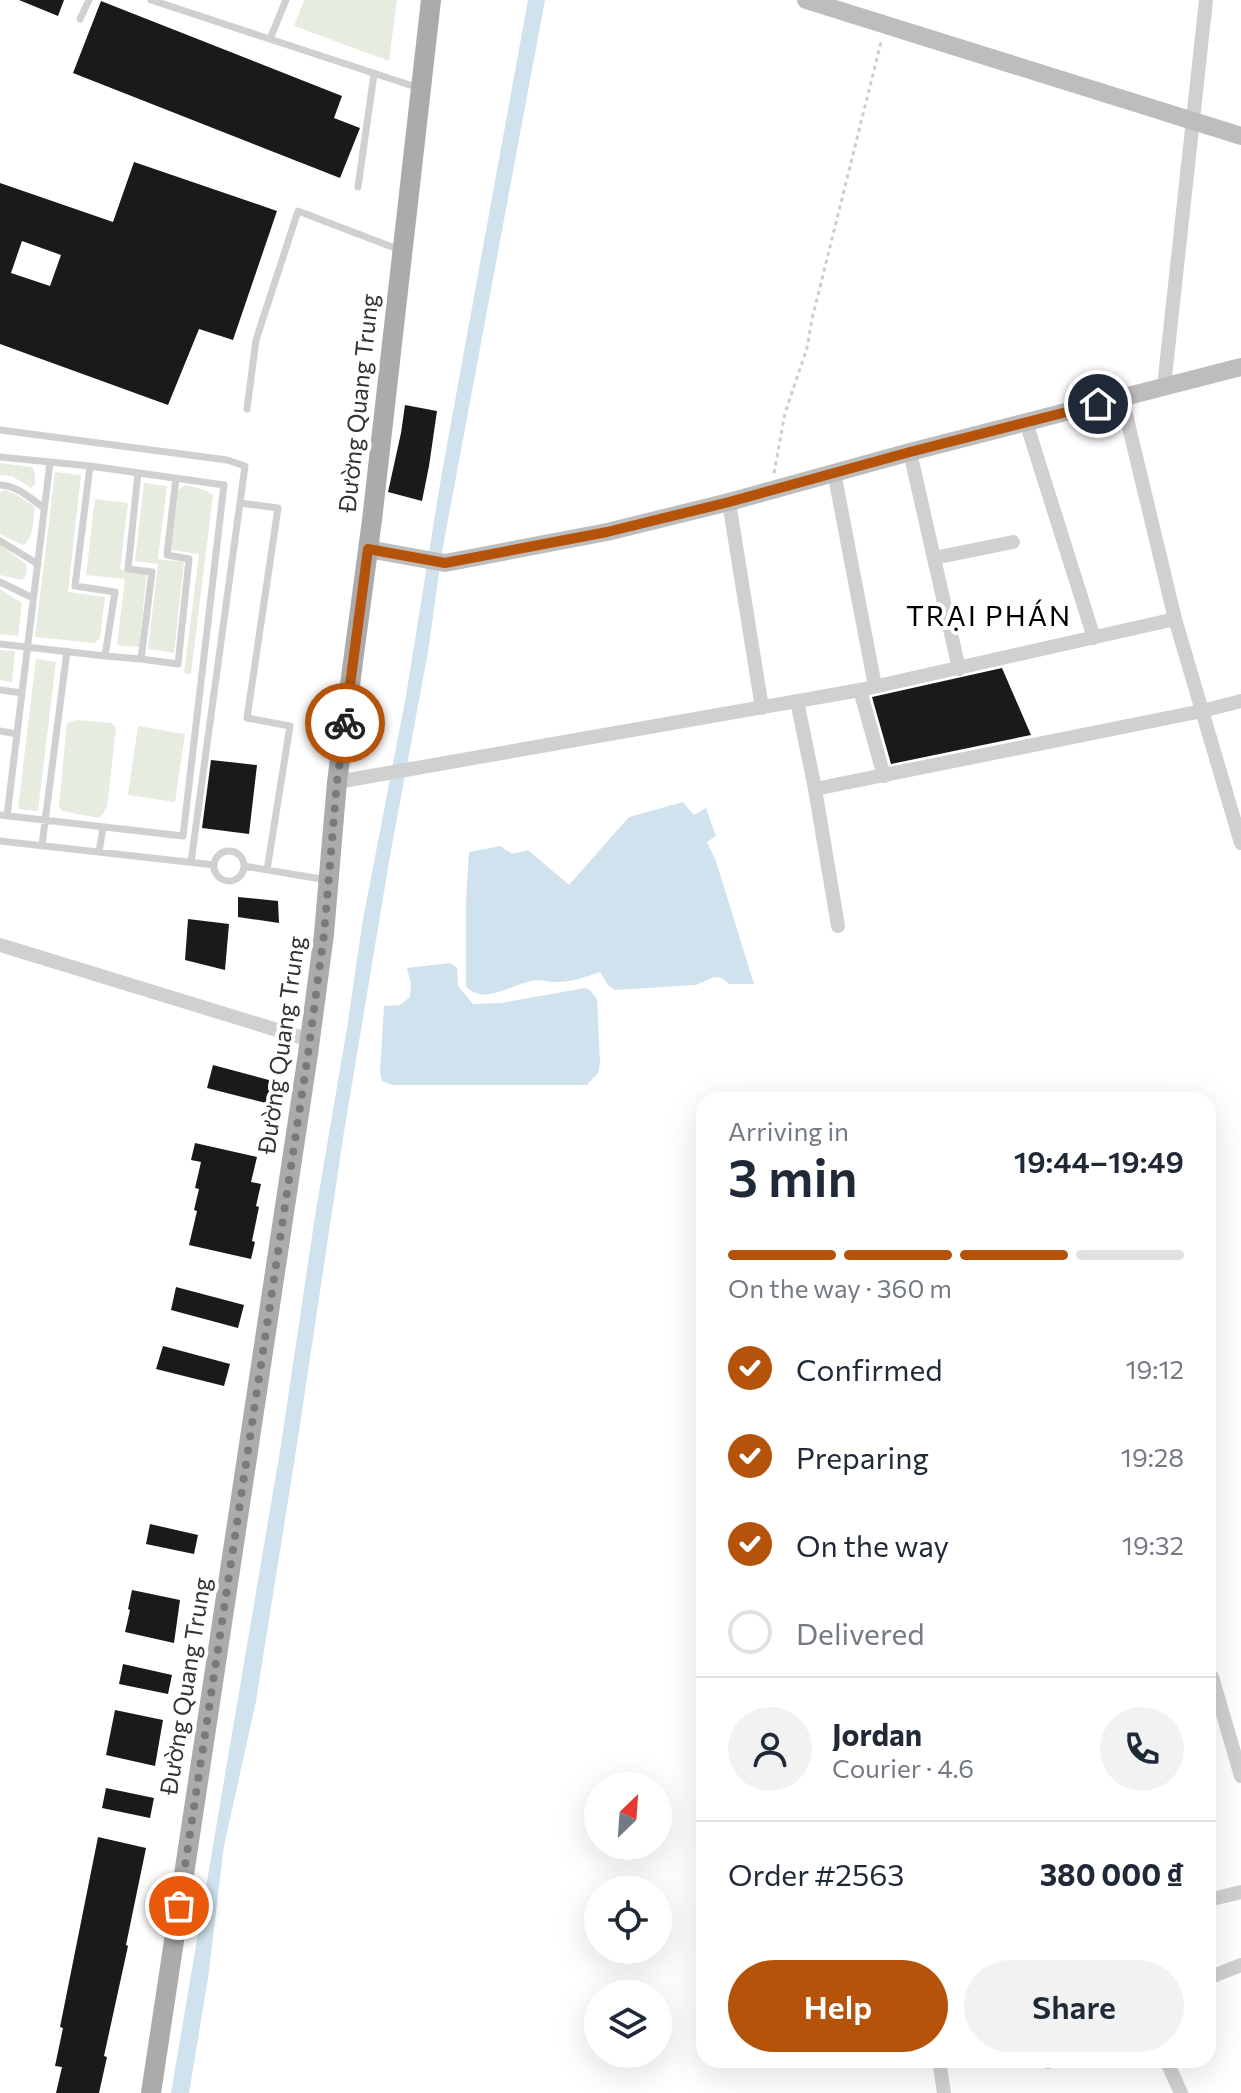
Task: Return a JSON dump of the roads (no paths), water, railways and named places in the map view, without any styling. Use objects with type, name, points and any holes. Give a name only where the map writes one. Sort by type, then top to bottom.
[{"type":"main road","name":"Đường Quang Trung","points":[[151,2093],[310,1040],[324,934],[337,782],[368,549],[431,0]]},
{"type":"main road","points":[[806,0],[1241,136]]},
{"type":"main road","points":[[368,549],[445,563],[607,532],[1241,367]]},
{"type":"street","points":[[1164,386],[1206,0]]},
{"type":"street","points":[[1122,398],[1175,619],[1241,843]]},
{"type":"street","points":[[1026,422],[1094,638]]},
{"type":"street","points":[[910,452],[959,669]]},
{"type":"street","points":[[834,472],[867,688],[884,776]]},
{"type":"street","points":[[729,502],[762,708]]},
{"type":"street","points":[[934,558],[1013,542]]},
{"type":"street","points":[[337,782],[867,688],[1175,619]]},
{"type":"street","points":[[797,701],[838,926]]},
{"type":"street","points":[[815,789],[1241,701]]},
{"type":"street","points":[[0,945],[310,1040]]},
{"type":"street","points":[[1216,1691],[1241,1776]]},
{"type":"street","points":[[1216,1898],[1241,1892]]},
{"type":"street","points":[[1216,1975],[1241,1965]]},
{"type":"street","points":[[940,2068],[944,2093]]},
{"type":"street","points":[[1170,2068],[1181,2093]]},
{"type":"lane","points":[[80,19],[89,0]]},
{"type":"lane","points":[[151,0],[421,89]]},
{"type":"lane","points":[[270,39],[286,0]]},
{"type":"lane","points":[[358,187],[374,74]]},
{"type":"lane","points":[[247,409],[256,340],[298,211],[403,251]]},
{"type":"lane","points":[[0,430],[245,466],[191,862]]},
{"type":"lane","points":[[0,457],[50,462],[90,466],[224,485],[183,836],[4,815],[17,734],[50,462]]},
{"type":"lane","points":[[90,466],[75,586],[115,592],[105,656]]},
{"type":"lane","points":[[138,473],[128,569],[152,572],[141,659]]},
{"type":"lane","points":[[0,644],[178,664],[189,559],[167,555],[176,478]]},
{"type":"lane","points":[[0,485],[10,485],[22,491],[44,508]]},
{"type":"lane","points":[[240,503],[278,508],[247,718],[290,726],[267,870]]},
{"type":"lane","points":[[0,541],[38,564]]},
{"type":"lane","points":[[0,582],[33,598]]},
{"type":"lane","points":[[42,845],[67,651]]},
{"type":"lane","points":[[0,690],[22,693]]},
{"type":"lane","points":[[0,731],[17,734]]},
{"type":"lane","points":[[99,852],[103,828]]},
{"type":"lane","points":[[0,841],[214,865]]},
{"type":"lane","points":[[230,850],[240,855],[244,866],[239,877],[228,881],[218,876],[214,865],[218,854],[230,850]]},
{"type":"lane","points":[[244,866],[329,880]]},
{"type":"water","points":[[528,0],[545,0],[442,552],[428,652],[390,856],[256,1701],[224,1846],[208,1978],[189,2093],[171,2093],[281,1445],[363,919],[406,696],[441,478]]},
{"type":"water","points":[[683,802],[694,815],[706,808],[716,836],[707,842],[716,861],[754,984],[729,984],[722,978],[714,977],[696,985],[615,990],[600,972],[567,981],[531,981],[488,994],[473,992],[466,986],[469,852],[501,846],[511,853],[528,850],[569,885],[629,817]]},
{"type":"water","points":[[450,963],[457,968],[458,986],[473,1004],[501,1003],[585,988],[590,990],[597,999],[598,1073],[587,1085],[392,1085],[382,1081],[384,1006],[400,1005],[410,997],[407,968]]},
{"type":"district","name":"TRẠI PHÁN","points":[[989,616]]}]
